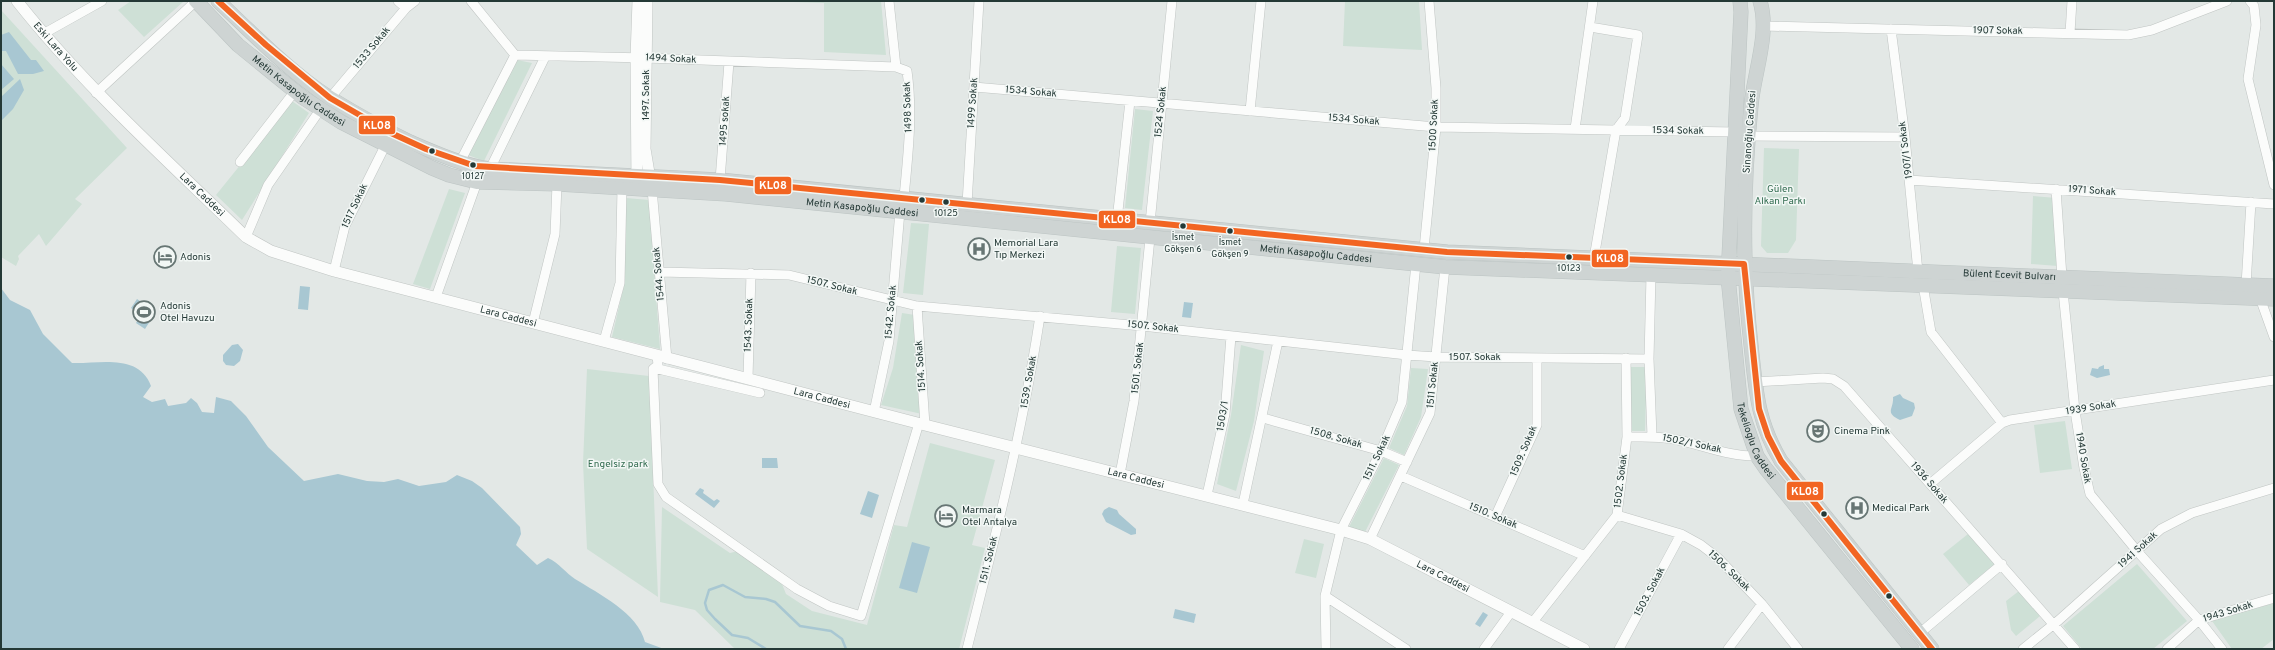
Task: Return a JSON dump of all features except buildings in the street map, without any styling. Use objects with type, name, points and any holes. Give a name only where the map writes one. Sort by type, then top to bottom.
[{"type":"main road","name":"Metin Kasapoğlu Caddesi","points":[[196,1],[238,46],[320,110],[385,146],[448,175],[477,182],[557,184],[622,188],[644,183],[720,180],[904,197],[1117,220],[1424,250],[1727,263],[1744,271]]},
{"type":"main road","name":"Metin Kasapoğlu Caddesi","points":[[218,1],[266,46],[330,98],[391,133],[460,162],[490,169],[644,183],[726,194],[1445,267],[1728,278],[1744,271]]},
{"type":"main road","name":"Si̇nanoğlu Caddesi","points":[[1740,1],[1744,271]]},
{"type":"main road","name":"Si̇nanoğlu Caddesi","points":[[1728,278],[1727,263],[1742,134],[1764,26],[1760,1]]},
{"type":"main road","name":"Bülent Ecevit Bulvarı","points":[[1744,271],[1918,272],[2274,286]]},
{"type":"main road","name":"Bülent Ecevit Bulvarı","points":[[1744,271],[1923,286],[2267,299]]},
{"type":"main road","name":"Tekelioglu Caddesi","points":[[1744,271],[1755,382],[1763,426],[1782,461],[1932,649]]},
{"type":"main road","name":"Tekelioglu Caddesi","points":[[1728,278],[1741,409],[1757,456],[1912,649]]},
{"type":"street","name":"Eski Lara Yolu","points":[[17,1],[43,34],[96,93]]},
{"type":"street","points":[[43,34],[102,1]]},
{"type":"street","points":[[96,93],[196,1]]},
{"type":"street","points":[[398,1],[406,8]]},
{"type":"street","name":"1533 Sokak","points":[[330,98],[406,8],[415,1]]},
{"type":"street","points":[[460,162],[515,55],[471,1]]},
{"type":"street","name":"1497. Sokak","points":[[638,1],[645,149],[644,183]]},
{"type":"street","name":"1497. Sokak","points":[[641,58],[647,1]]},
{"type":"street","points":[[889,1],[896,67]]},
{"type":"street","name":"1499 Sokak","points":[[967,204],[979,1]]},
{"type":"street","name":"1524 Sokak","points":[[1150,223],[1172,1]]},
{"type":"street","points":[[1250,111],[1261,1]]},
{"type":"street","name":"1500 Sokak","points":[[1424,250],[1436,127],[1434,65],[1429,1]]},
{"type":"street","points":[[1575,129],[1594,1]]},
{"type":"street","points":[[2070,33],[2072,1]]},
{"type":"street","name":"1907 Sokak","points":[[1764,26],[2128,35],[2146,31],[2227,1]]},
{"type":"street","points":[[2252,2],[2254,6],[2256,25],[2248,79],[2274,185]]},
{"type":"street","points":[[1590,27],[1638,35],[1624,118],[1616,130],[1594,258]]},
{"type":"street","name":"1907/1 Sokak","points":[[1891,29],[1905,137],[1918,272]]},
{"type":"street","name":"1494 Sokak","points":[[515,55],[896,67]]},
{"type":"street","points":[[490,169],[545,57]]},
{"type":"street","name":"1495 sokak","points":[[720,180],[729,62]]},
{"type":"street","name":"1498 Sokak","points":[[896,67],[907,71],[910,94],[909,138],[904,197]]},
{"type":"street","name":"1534 Sokak","points":[[974,87],[1436,127],[1905,137]]},
{"type":"street","points":[[240,162],[295,92]]},
{"type":"street","name":"Lara Caddesi","points":[[96,93],[246,236],[271,251],[334,271],[436,296],[604,342],[1341,530],[1370,539],[1584,649]]},
{"type":"street","points":[[1117,220],[1130,101]]},
{"type":"street","points":[[246,236],[268,185],[320,110]]},
{"type":"street","name":"1517 Sokak","points":[[334,271],[345,226],[385,146]]},
{"type":"street","name":"1971 Sokak","points":[[1909,180],[2274,204]]},
{"type":"street","points":[[436,296],[477,182]]},
{"type":"street","name":"1544. Sokak","points":[[644,183],[660,272],[662,357],[658,365],[654,368]]},
{"type":"street","points":[[533,323],[555,234],[557,184]]},
{"type":"street","points":[[604,342],[620,283],[622,188]]},
{"type":"street","points":[[2056,189],[2062,277]]},
{"type":"street","points":[[2246,285],[2251,202]]},
{"type":"street","name":"1542. Sokak","points":[[874,412],[889,341],[900,211]]},
{"type":"street","name":"1501. Sokak","points":[[1120,474],[1134,401],[1150,238]]},
{"type":"street","name":"1511. Sokak","points":[[1326,649],[1325,596],[1341,530],[1381,451],[1402,402],[1416,264]]},
{"type":"street","name":"1511 Sokak","points":[[1370,539],[1408,462],[1430,413],[1445,267]]},
{"type":"street","name":"1507. Sokak","points":[[660,272],[788,275],[917,306],[1142,326],[1407,355],[1436,357],[1649,358]]},
{"type":"street","name":"1543. Sokak","points":[[748,378],[751,273]]},
{"type":"street","points":[[1650,275],[1649,358],[1652,436]]},
{"type":"street","points":[[1923,286],[1930,332],[2002,423],[1930,484]]},
{"type":"street","name":"1940 Sokak","points":[[2063,291],[2075,411],[2084,468],[2090,494],[2137,551],[2199,620],[2222,649]]},
{"type":"street","points":[[2267,299],[2274,337]]},
{"type":"street","name":"1514. Sokak","points":[[917,306],[922,424]]},
{"type":"street","name":"1539. Sokak","points":[[1016,448],[1031,377],[1040,316]]},
{"type":"street","name":"1503/1","points":[[1207,495],[1225,414],[1231,336]]},
{"type":"street","points":[[1243,504],[1263,418],[1278,341]]},
{"type":"street","name":"1509. Sokak","points":[[1495,516],[1537,425],[1537,358]]},
{"type":"street","name":"1502. Sokak","points":[[1532,623],[1617,515],[1626,437],[1626,358]]},
{"type":"street","points":[[760,393],[654,368],[658,484],[666,497],[798,589],[829,606],[861,616],[922,424]]},
{"type":"street","name":"1936 Sokak","points":[[1755,382],[1823,378],[1839,382],[2002,564],[2075,649]]},
{"type":"street","name":"1939 Sokak","points":[[2002,423],[2274,380]]},
{"type":"street","name":"1508. Sokak","points":[[1263,418],[1381,451],[1408,462]]},
{"type":"street","name":"1502/1 Sokak","points":[[1626,437],[1652,436],[1748,456],[1757,456]]},
{"type":"street","name":"1511. Sokak","points":[[967,649],[1016,448]]},
{"type":"street","name":"1510. Sokak","points":[[1401,476],[1585,556]]},
{"type":"street","name":"1941 Sokak","points":[[2023,649],[2054,624],[2161,529],[2192,513],[2274,488]]},
{"type":"street","name":"1506. Sokak","points":[[1617,515],[1681,534],[1701,545],[1718,558],[1762,604],[1798,649]]},
{"type":"street","name":"1503. Sokak","points":[[1619,649],[1681,534]]},
{"type":"street","points":[[1920,633],[2002,564]]},
{"type":"street","points":[[1325,596],[1406,649]]},
{"type":"street","name":"1943 Sokak","points":[[2167,649],[2199,620],[2274,598]]},
{"type":"street","points":[[1728,649],[1762,604]]},
{"type":"street","points":[[1484,649],[1511,612]]},
{"type":"green space","points":[[131,1],[183,2],[144,37],[118,10]]},
{"type":"green space","points":[[881,1],[886,55],[824,52],[824,3],[793,2]]},
{"type":"green space","points":[[1345,1],[1419,1],[1422,50],[1343,46]]},
{"type":"green space","points":[[1,10],[127,148],[75,199],[82,204],[46,246],[39,234],[18,256],[19,259],[16,266],[1,257]]},
{"type":"green space","points":[[517,60],[532,63],[484,161],[468,155]]},
{"type":"green space","points":[[292,101],[309,113],[242,220],[216,195]]},
{"type":"green space","points":[[1135,109],[1153,111],[1142,210],[1125,208]]},
{"type":"green space","name":"Gülen Alkan Parkı","points":[[1764,148],[1799,149],[1796,240],[1788,253],[1767,253],[1761,246]]},
{"type":"green space","points":[[449,189],[465,193],[430,289],[413,284]]},
{"type":"green space","points":[[2033,196],[2056,198],[2058,266],[2031,264]]},
{"type":"green space","points":[[626,198],[649,200],[660,349],[612,337],[624,285]]},
{"type":"green space","points":[[911,223],[929,224],[923,295],[903,293]]},
{"type":"green space","points":[[1117,246],[1141,248],[1135,314],[1111,312]]},
{"type":"green space","points":[[902,313],[915,315],[922,414],[881,405],[893,368]]},
{"type":"green space","points":[[1241,345],[1264,351],[1254,421],[1236,491],[1217,484],[1231,415]]},
{"type":"green space","points":[[1630,367],[1647,367],[1645,431],[1629,431]]},
{"type":"green space","points":[[1411,368],[1428,369],[1421,417],[1404,455],[1389,448],[1407,406]]},
{"type":"green space","name":"Engelsiz park","points":[[587,369],[649,376],[658,597],[587,549],[583,463]]},
{"type":"green space","points":[[2065,421],[2072,469],[2040,473],[2034,425]]},
{"type":"green space","points":[[930,443],[995,460],[972,545],[985,548],[959,649],[735,649],[695,610],[660,602],[662,507],[730,553],[738,551],[782,584],[786,594],[812,611],[867,625],[894,525],[907,527]]},
{"type":"green space","points":[[1384,458],[1399,465],[1365,532],[1349,527]]},
{"type":"green space","points":[[1968,534],[1995,564],[1969,585],[1943,554]]},
{"type":"green space","points":[[1304,539],[1324,544],[1316,578],[1295,573]]},
{"type":"green space","points":[[2137,564],[2187,621],[2153,649],[2082,649],[2063,626]]},
{"type":"green space","points":[[2019,591],[2040,616],[2016,636],[2011,630],[2006,601]]},
{"type":"green space","points":[[2274,603],[2274,639],[2261,649],[2232,649],[2212,621]]},
{"type":"water","points":[[9,32],[31,60],[36,60],[44,71],[33,74],[18,74],[6,51],[1,51],[1,35]]},
{"type":"water","points":[[1,64],[14,79],[1,90]]},
{"type":"water","points":[[20,79],[24,90],[13,109],[1,121],[1,97]]},
{"type":"water","points":[[300,286],[310,287],[308,310],[298,309]]},
{"type":"water","points":[[1,288],[10,300],[30,310],[43,334],[72,363],[117,362],[128,364],[145,376],[151,386],[143,397],[152,402],[165,399],[168,406],[186,403],[191,398],[197,403],[202,412],[214,413],[216,397],[231,401],[246,416],[268,447],[304,481],[338,474],[367,481],[384,482],[398,479],[419,486],[446,482],[457,475],[472,481],[482,488],[520,527],[521,534],[516,545],[537,565],[548,558],[552,560],[575,579],[606,598],[626,613],[641,632],[645,642],[664,649],[1,649]]},
{"type":"water","name":"Adonis Otel Havuzu","points":[[137,299],[150,308],[152,318],[145,329],[136,323],[141,315],[131,308]]},
{"type":"water","points":[[1184,302],[1193,303],[1191,318],[1182,317]]},
{"type":"water","points":[[238,344],[243,350],[240,361],[234,366],[226,365],[223,361],[223,355],[232,345]]},
{"type":"water","points":[[2104,365],[2104,369],[2109,369],[2110,375],[2097,378],[2090,375],[2092,368],[2098,369]]},
{"type":"water","points":[[1900,394],[1903,398],[1914,403],[1915,408],[1912,416],[1900,420],[1892,415],[1891,410],[1893,397]]},
{"type":"water","points":[[762,458],[777,458],[778,468],[762,468]]},
{"type":"water","points":[[700,488],[704,490],[703,493],[714,501],[717,499],[720,501],[714,508],[695,494]]},
{"type":"water","points":[[868,491],[879,495],[872,518],[860,514]]},
{"type":"water","points":[[1109,507],[1117,510],[1119,514],[1136,529],[1136,534],[1131,535],[1106,522],[1102,514],[1104,510]]},
{"type":"water","points":[[912,542],[930,547],[917,593],[899,588]]},
{"type":"water","points":[[1175,609],[1196,614],[1194,623],[1173,618]]},
{"type":"water","points":[[1483,612],[1488,615],[1480,627],[1475,624]]},
{"type":"waterway","points":[[766,649],[748,638],[732,635],[715,619],[707,610],[705,603],[709,590],[723,585],[745,597],[766,599],[775,602],[800,626],[831,631],[842,639],[846,649]]},
{"type":"transit line","name":"KL08","points":[[218,1],[266,45],[330,98],[391,133],[426,149],[475,166],[720,180],[1447,252],[1744,264],[1759,409],[1768,436],[1781,461],[1932,649]]},
{"type":"place","name":"10127","points":[[473,165]]},
{"type":"place","name":"10125","points":[[946,202]]},
{"type":"place","name":"İsmet Gökşen 6","points":[[1183,226]]},
{"type":"place","name":"İsmet Gökşen 9","points":[[1230,231]]},
{"type":"place","name":"Memorial Lara Tıp Merkezi","points":[[979,249]]},
{"type":"place","name":"Adonis","points":[[165,257]]},
{"type":"place","name":"10123","points":[[1569,257]]},
{"type":"place","name":"Adonis Otel Havuzu","points":[[144,312]]},
{"type":"place","name":"Cinema Pink","points":[[1818,431]]},
{"type":"place","name":"Medical Park","points":[[1857,508]]},
{"type":"place","name":"Marmara Otel Antalya","points":[[946,516]]}]
